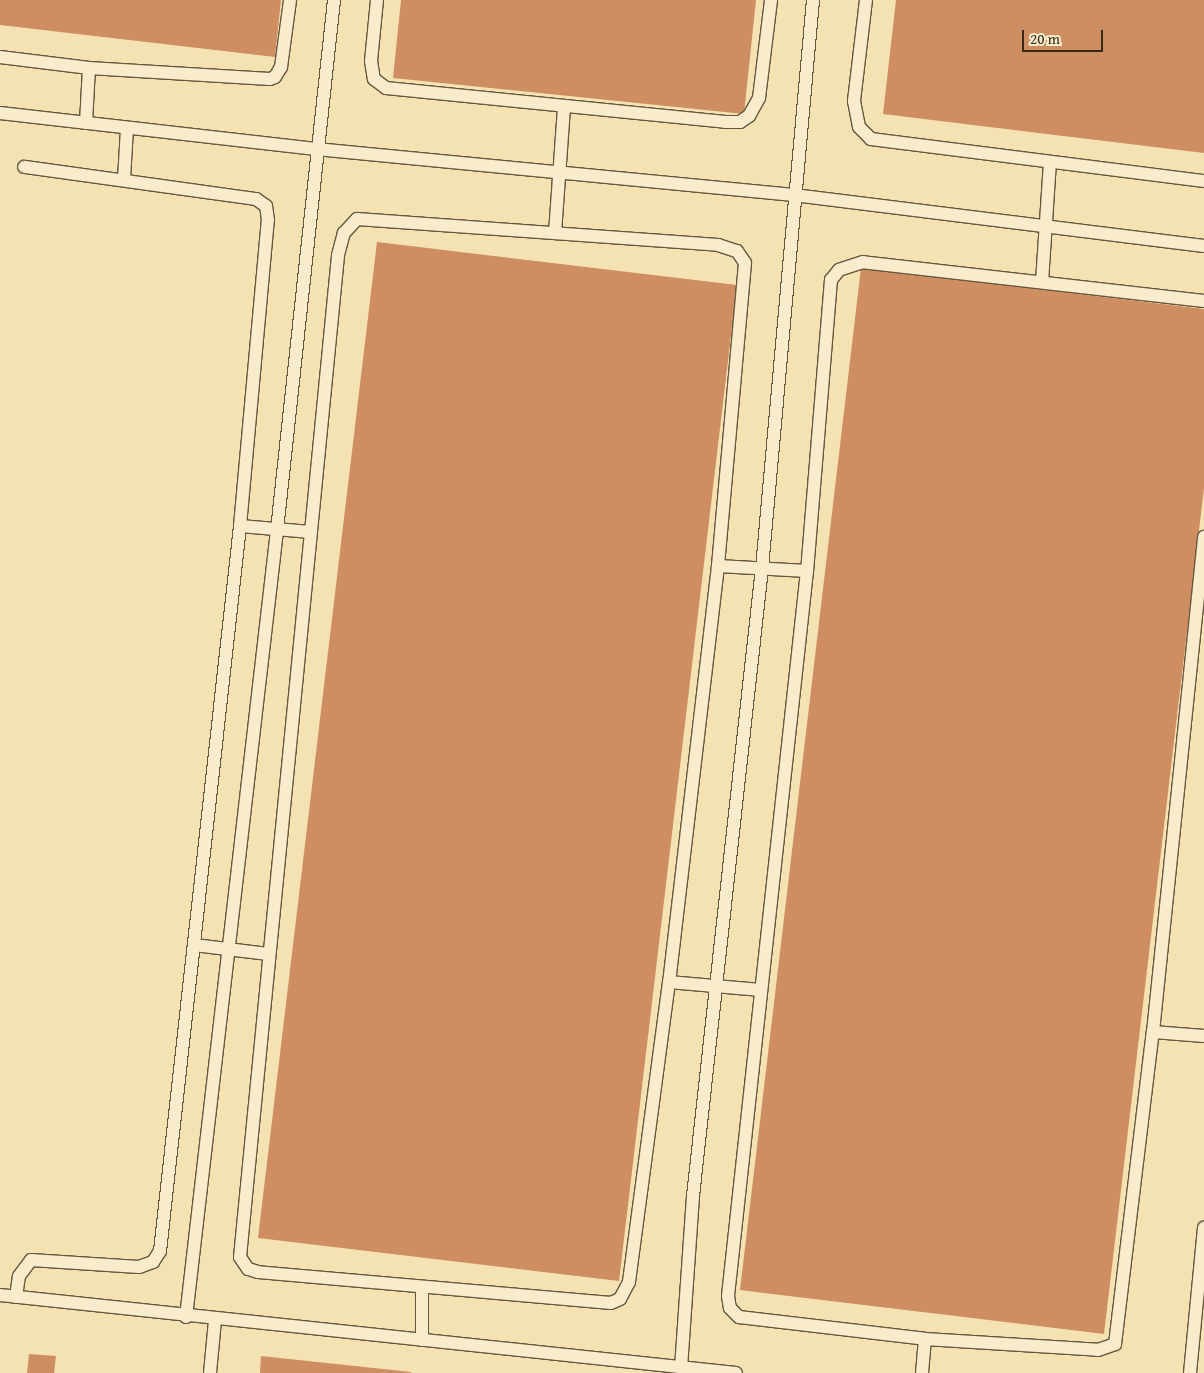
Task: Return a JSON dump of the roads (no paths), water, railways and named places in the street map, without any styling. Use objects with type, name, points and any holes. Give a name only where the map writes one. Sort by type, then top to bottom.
[{"type":"lane","points":[[0,57],[89,68],[274,77],[282,63],[290,0]]},
{"type":"lane","points":[[186,1318],[277,530],[316,149],[334,0]]},
{"type":"lane","points":[[377,0],[371,61],[374,78],[379,84],[395,89],[564,107],[740,122],[749,116],[759,98],[771,0]]},
{"type":"lane","points":[[681,1368],[693,1196],[762,568],[813,0]]},
{"type":"lane","points":[[866,0],[854,101],[859,127],[864,134],[880,142],[1204,181]]},
{"type":"lane","points":[[86,123],[89,68]]},
{"type":"lane","points":[[555,232],[564,107]]},
{"type":"lane","points":[[0,113],[127,129],[316,149],[794,195],[1045,228],[1204,246]]},
{"type":"lane","points":[[124,179],[127,129]]},
{"type":"lane","points":[[1042,282],[1050,163]]},
{"type":"lane","points":[[16,1297],[20,1276],[31,1260],[148,1266],[157,1257],[161,1245],[240,526],[268,212],[256,199],[124,179],[24,167]]},
{"type":"lane","points":[[357,219],[555,232],[729,246],[742,256],[746,268],[718,566],[669,982],[628,1282],[620,1299],[611,1304],[422,1289],[258,1272],[248,1269],[240,1257],[268,954],[338,255],[349,225],[357,219]]},
{"type":"lane","points":[[1204,301],[863,262],[839,270],[831,280],[807,571],[730,1308],[744,1318],[925,1339],[1098,1350],[1115,1344],[1199,631],[1204,537]]},
{"type":"lane","points":[[240,526],[311,532]]},
{"type":"lane","points":[[718,566],[807,571]]},
{"type":"lane","points":[[194,944],[230,947],[268,954]]},
{"type":"lane","points":[[669,982],[762,990]]},
{"type":"lane","points":[[1153,1032],[1204,1036]]},
{"type":"lane","points":[[1190,1373],[1204,1228]]},
{"type":"lane","points":[[422,1289],[422,1340]]},
{"type":"lane","points":[[0,1296],[186,1318],[422,1340],[712,1372],[736,1373]]},
{"type":"lane","points":[[210,1373],[215,1320]]},
{"type":"lane","points":[[922,1373],[925,1339]]}]
